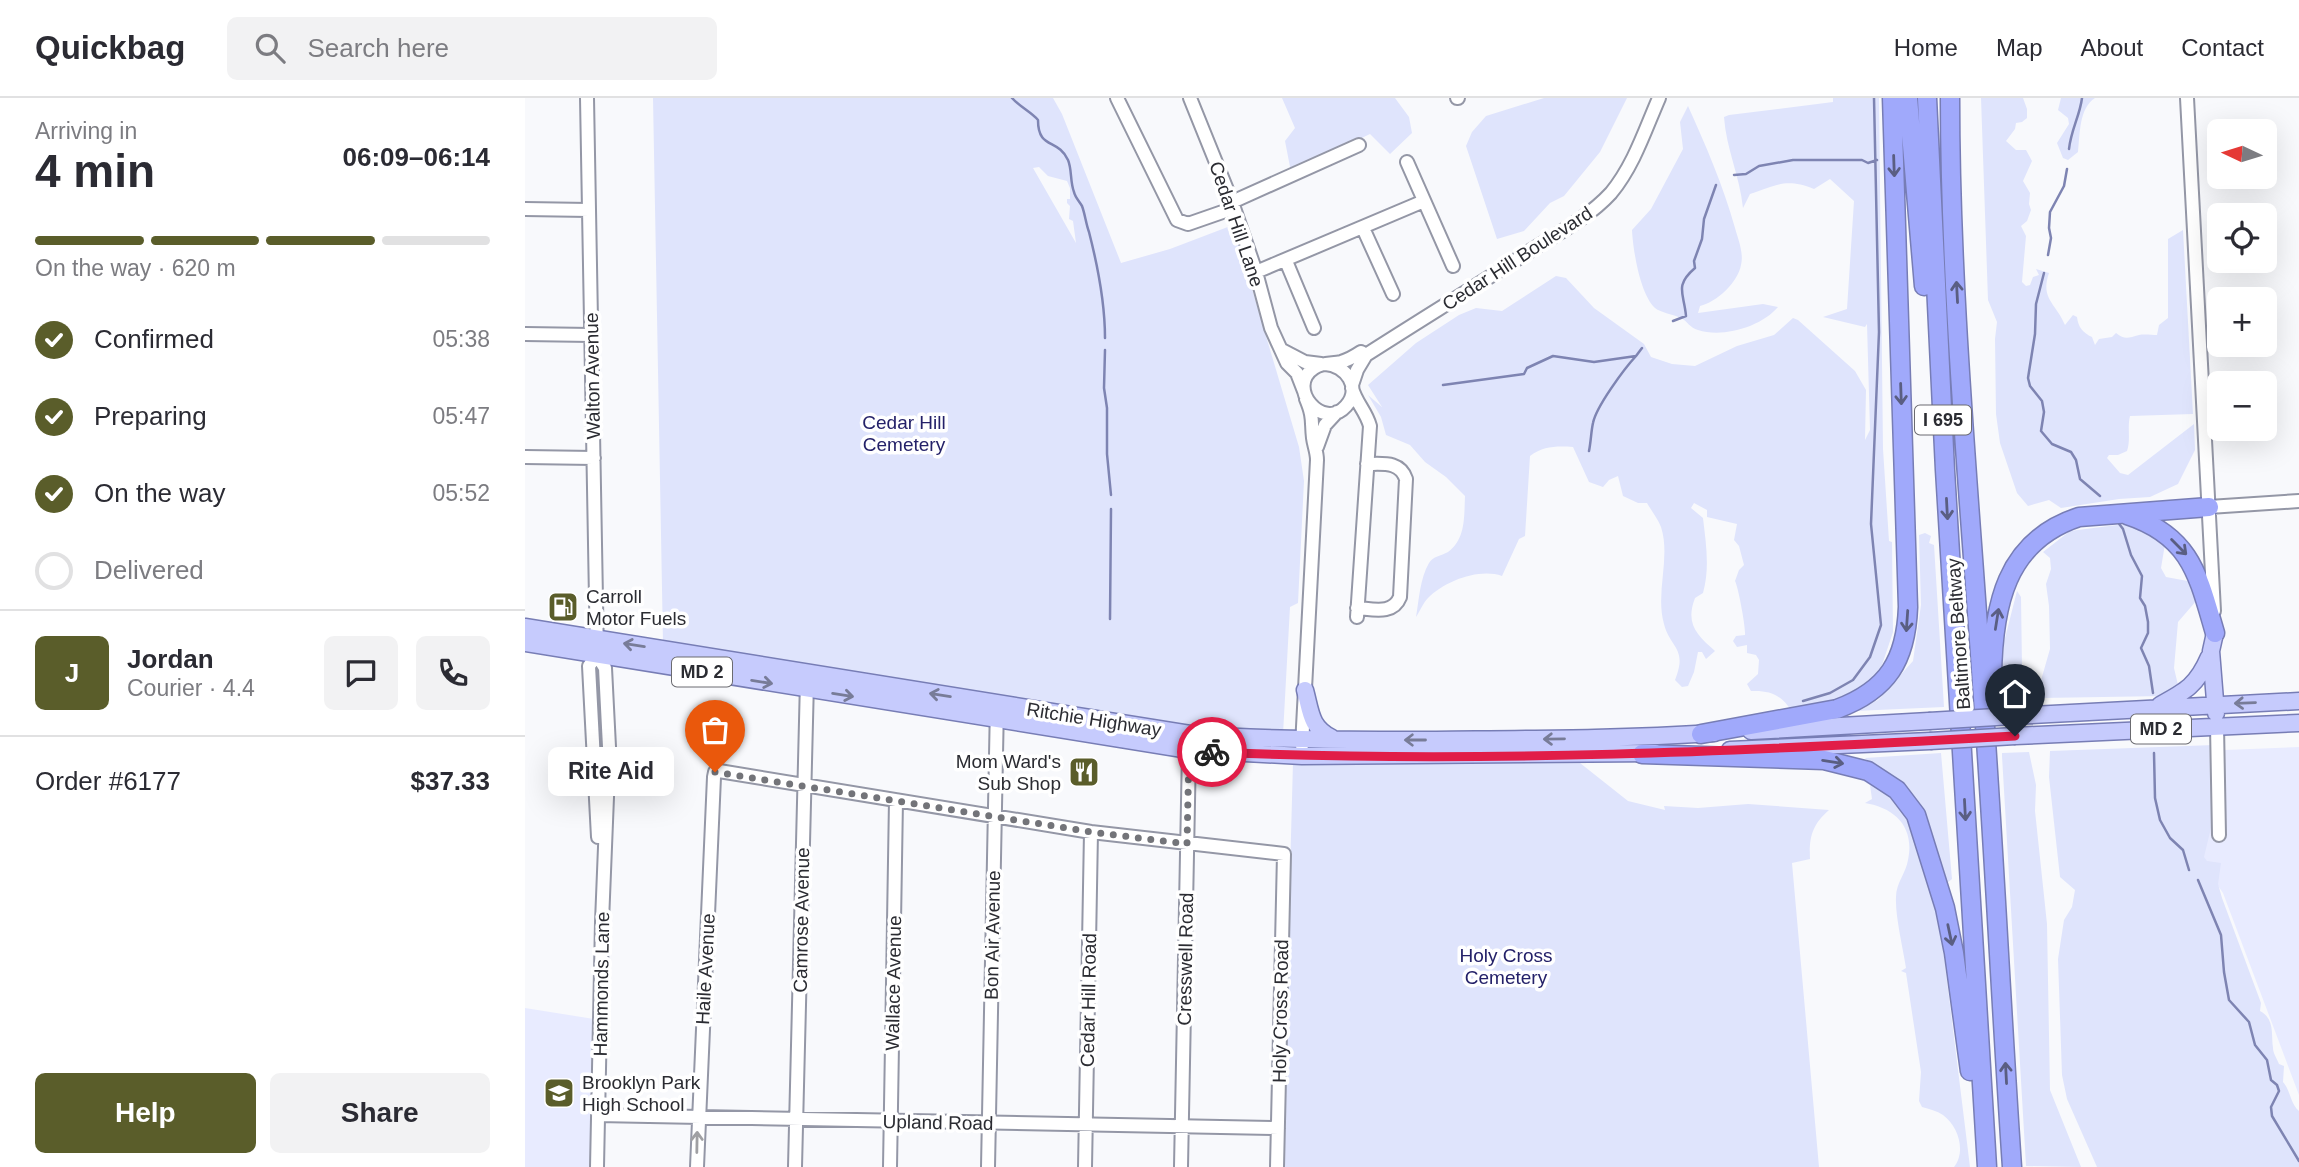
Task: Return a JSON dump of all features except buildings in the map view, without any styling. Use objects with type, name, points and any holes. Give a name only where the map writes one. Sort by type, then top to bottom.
[{"type":"highway","points":[[1701,734],[1854,703],[1885,680],[1904,643],[1908,607],[1892,98]]},
{"type":"highway","points":[[1908,98],[1927,313],[1945,470]]},
{"type":"highway","name":"Baltimore Beltway","points":[[1927,98],[1945,470],[1985,1167]]},
{"type":"highway","name":"Baltimore Beltway","points":[[1950,98],[1958,318],[2013,1167]]},
{"type":"highway","points":[[1990,785],[1995,633],[2001,599],[2013,568],[2036,539],[2064,522],[2098,513],[2209,507]]},
{"type":"highway","points":[[2121,513],[2150,524],[2186,555],[2201,584],[2215,632]]},
{"type":"highway","points":[[1642,754],[1778,758],[1841,763],[1857,766],[1883,779],[1907,802],[1916,815],[1923,834],[1950,931],[1985,1167]]},
{"type":"main road","name":"Ritchie Highway","points":[[525,628],[597,647],[807,681],[997,704],[1190,734],[1302,739],[1568,739],[1701,734],[2299,701]]},
{"type":"main road","points":[[2156,707],[2191,687],[2200,678],[2215,632]]},
{"type":"main road","points":[[2215,632],[2220,649],[2223,688],[2216,705]]},
{"type":"main road","name":"Ritchie Highway","points":[[525,643],[597,647]]},
{"type":"main road","points":[[2211,651],[2217,726]]},
{"type":"main road","name":"Ritchie Highway","points":[[807,681],[996,721],[1189,750],[1302,756],[1642,754],[2299,723]]},
{"type":"main road","points":[[1305,690],[1314,725],[1334,739]]},
{"type":"street","name":"Walton Avenue","points":[[587,98],[597,647]]},
{"type":"street","points":[[1117,98],[1177,220],[1188,224],[1359,145]]},
{"type":"street","name":"Cedar Hill Lane","points":[[1190,98],[1257,272],[1271,328],[1287,363],[1297,373],[1305,395]]},
{"type":"street","name":"Cedar Hill Boulevard","points":[[1323,364],[1343,361],[1361,352],[1366,355],[1539,246],[1594,208],[1610,194],[1623,176],[1640,145],[1659,98]]},
{"type":"street","points":[[2187,98],[2215,632]]},
{"type":"street","points":[[1408,162],[1453,266]]},
{"type":"street","points":[[1257,272],[1424,201]]},
{"type":"street","points":[[525,209],[589,210]]},
{"type":"street","points":[[1363,228],[1393,294]]},
{"type":"street","points":[[1286,261],[1314,328]]},
{"type":"street","points":[[525,334],[591,335]]},
{"type":"street","points":[[1282,350],[1304,362],[1341,368],[1349,376],[1356,400],[1366,413],[1370,426],[1367,464],[1357,612],[1389,609],[1396,605],[1400,597],[1406,479],[1404,473],[1394,465],[1367,464]]},
{"type":"street","points":[[1302,756],[1317,448],[1325,425],[1350,400],[1357,370],[1366,355]]},
{"type":"street","points":[[1317,448],[1313,440],[1313,419],[1305,395],[1306,376],[1323,364]]},
{"type":"street","points":[[1305,395],[1319,412],[1339,411],[1361,419],[1369,438]]},
{"type":"street","points":[[525,457],[594,458]]},
{"type":"street","points":[[2209,507],[2299,501]]},
{"type":"street","name":"Hammonds Lane","points":[[597,647],[589,666],[603,885]]},
{"type":"street","name":"Hammonds Lane","points":[[597,647],[605,668],[609,747],[597,1167]]},
{"type":"street","name":"Camrose Avenue","points":[[795,1167],[807,681]]},
{"type":"street","name":"Bon Air Avenue","points":[[988,1167],[997,704]]},
{"type":"street","points":[[592,714],[596,719],[600,741],[609,747]]},
{"type":"street","points":[[2217,726],[2219,835]]},
{"type":"street","points":[[593,749],[599,758],[601,794],[606,803]]},
{"type":"street","name":"Cresswell Road","points":[[1181,1167],[1189,750]]},
{"type":"street","name":"Haile Avenue","points":[[697,1167],[715,772],[804,786]]},
{"type":"street","points":[[804,786],[1091,832],[1187,844]]},
{"type":"street","name":"Wallace Avenue","points":[[890,1167],[896,800]]},
{"type":"street","name":"Cedar Hill Road","points":[[1085,1167],[1091,832]]},
{"type":"street","name":"Holy Cross Road","points":[[1187,844],[1284,854],[1277,1167]]},
{"type":"street","name":"Upland Road","points":[[598,1115],[1278,1128]]},
{"type":"shaded area","points":[[2299,747],[2299,1095],[2223,893],[2202,863],[2200,751]]},
{"type":"shaded area","name":"Brooklyn Park High School","points":[[525,1008],[594,1019],[591,1167],[525,1167]]},
{"type":"green space","name":"Cedar Hill Cemetery","points":[[653,98],[1053,98],[1062,114],[1121,263],[1170,249],[1233,225],[1299,447],[1304,481],[1298,603],[1290,607],[1283,734],[1191,729],[663,643]],"holes":[[[1039,167],[1048,176],[1067,181],[1070,188],[1070,199],[1067,199],[1067,203],[1070,206],[1069,219],[1073,221],[1076,243],[1033,168]]]},
{"type":"green space","points":[[1282,98],[1395,98],[1409,117],[1412,133],[1390,154],[1370,134],[1291,172],[1285,141],[1295,128]]},
{"type":"green space","points":[[1544,98],[1627,98],[1600,152],[1564,196],[1550,203],[1524,231],[1497,239],[1466,146],[1472,132],[1486,116]]},
{"type":"green space","points":[[1833,98],[1879,98],[1883,449],[1889,541],[1892,542],[1893,632],[1878,677],[1828,706],[1792,712],[1784,701],[1775,695],[1764,691],[1751,691],[1747,684],[1758,674],[1759,660],[1756,655],[1747,653],[1747,645],[1737,647],[1733,641],[1736,636],[1745,635],[1735,581],[1744,565],[1739,546],[1734,540],[1737,524],[1707,517],[1707,510],[1694,503],[1691,508],[1703,518],[1707,565],[1703,593],[1695,598],[1691,615],[1698,634],[1715,651],[1706,659],[1702,652],[1698,652],[1688,686],[1682,687],[1675,680],[1679,669],[1679,655],[1667,632],[1662,612],[1664,539],[1660,524],[1647,503],[1638,503],[1623,496],[1618,476],[1603,487],[1589,482],[1573,447],[1550,447],[1530,456],[1525,536],[1519,539],[1502,576],[1473,575],[1453,581],[1428,598],[1416,617],[1422,582],[1429,563],[1454,547],[1461,534],[1465,496],[1446,477],[1425,462],[1410,445],[1386,435],[1381,417],[1368,395],[1382,407],[1368,385],[1416,343],[1459,315],[1476,308],[1502,311],[1556,276],[1566,278],[1594,308],[1644,344],[1651,357],[1672,364],[1695,366],[1737,346],[1774,335],[1793,318],[1798,320],[1855,371],[1866,390],[1865,440],[1870,430],[1867,324],[1865,327],[1823,317],[1847,309],[1854,201],[1830,179],[1814,189],[1789,183],[1767,188],[1750,194],[1743,208],[1724,117],[1833,102]]},
{"type":"green space","points":[[1981,98],[2023,98],[2027,109],[2027,118],[2016,123],[2006,141],[2016,150],[2026,150],[2032,161],[2023,181],[2030,193],[2031,210],[2027,221],[2021,226],[2026,236],[2022,282],[2026,286],[2030,285],[2033,277],[2039,275],[2036,269],[2049,273],[2046,289],[2065,325],[2073,315],[2077,317],[2080,327],[2092,337],[2095,345],[2099,339],[2112,337],[2116,333],[2127,338],[2157,335],[2159,325],[2168,318],[2168,239],[2183,230],[2193,414],[2130,416],[2127,451],[2109,455],[2107,458],[2120,473],[2128,475],[2194,424],[2195,450],[2178,484],[2150,497],[2061,508],[2049,500],[2028,506],[2017,493],[2000,443],[1996,414],[1997,322],[1988,300]]},
{"type":"green space","points":[[2061,98],[2095,98],[2083,115],[2078,152],[2068,160],[2063,158],[2057,143],[2069,124],[2068,118],[2058,110]]},
{"type":"green space","points":[[1688,106],[1725,196],[1742,256],[1736,278],[1726,290],[1700,306],[1698,313],[1763,304],[1778,307],[1762,320],[1730,332],[1698,330],[1681,318],[1655,308],[1645,293],[1636,260],[1632,230],[1651,209],[1683,149],[1680,122]]},
{"type":"green space","points":[[2125,524],[2152,534],[2165,544],[2161,568],[2166,577],[2193,582],[2197,600],[2178,622],[2174,668],[2178,685],[2165,696],[2041,698],[2040,684],[2050,649],[2046,584],[2051,569],[2050,558],[2043,552],[2070,531]]},
{"type":"green space","points":[[1925,533],[1931,536],[1929,543],[1934,545],[1944,707],[1855,711],[1878,700],[1913,661],[1921,605],[1919,535]]},
{"type":"green space","points":[[2017,591],[2021,597],[2022,668],[2018,679],[2029,699],[2000,699],[2004,642]]},
{"type":"green space","points":[[2214,745],[2215,811],[2204,857],[2207,861],[2221,863],[2218,884],[2222,898],[2261,1003],[2260,1011],[2270,1023],[2274,1052],[2279,1064],[2284,1066],[2283,1082],[2299,1111],[2299,1167],[2097,1167],[2067,1099],[2062,1075],[2058,959],[2064,920],[2072,907],[2075,890],[2060,877],[2049,777],[2050,751]]},
{"type":"green space","points":[[2029,752],[2036,785],[2035,811],[2047,924],[2050,1090],[2081,1167],[2026,1166],[2002,753]]},
{"type":"green space","points":[[1941,753],[1952,879],[1947,883],[1942,877],[1913,797],[1908,790],[1865,758]]},
{"type":"green space","name":"Holy Cross Cemetery","points":[[1293,762],[1580,763],[1628,801],[1665,810],[1664,806],[1698,808],[1748,804],[1829,810],[1813,832],[1810,859],[1792,863],[1819,1167],[1282,1167]]},
{"type":"green space","points":[[1858,778],[1889,789],[1911,819],[1941,932],[1970,1167],[1954,1167],[1960,1154],[1957,1133],[1949,1120],[1936,1111],[1922,1107],[1919,1101],[1921,1072],[1906,973],[1901,971],[1906,968],[1896,905],[1896,892],[1908,860],[1908,838],[1905,829],[1894,815],[1885,809],[1865,803],[1872,799],[1870,785]]},
{"type":"waterway","points":[[1012,98],[1038,120],[1041,136],[1064,153],[1068,160],[1075,196],[1083,209],[1095,258],[1105,338]]},
{"type":"waterway","points":[[1803,701],[1830,693],[1853,680],[1870,657],[1881,625],[1871,524],[1879,332],[1874,98]]},
{"type":"waterway","points":[[2069,149],[2082,98]]},
{"type":"waterway","points":[[1734,175],[1746,174],[1759,166],[1793,160],[1862,160],[1868,163],[1877,160]]},
{"type":"waterway","points":[[2048,255],[2051,238],[2050,212],[2064,186],[2067,169]]},
{"type":"waterway","points":[[1673,321],[1686,316],[1682,285],[1695,268],[1694,261],[1702,239],[1704,219],[1716,185]]},
{"type":"waterway","points":[[2044,273],[2036,304],[2035,334],[2028,378],[2030,386],[2042,401],[2044,412],[2041,431],[2052,444],[2071,452],[2076,460],[2080,479],[2100,496]]},
{"type":"waterway","points":[[1443,385],[1524,374],[1527,368],[1553,356],[1594,362],[1636,356],[1642,348]]},
{"type":"waterway","points":[[1105,350],[1104,388],[1111,495]]},
{"type":"waterway","points":[[1589,451],[1595,416],[1636,356]]},
{"type":"waterway","points":[[1110,619],[1111,509]]},
{"type":"waterway","points":[[2117,521],[2123,529],[2131,555],[2142,576],[2140,598],[2145,606],[2148,633],[2141,648],[2149,666],[2153,693]]},
{"type":"waterway","points":[[2154,753],[2155,798],[2160,820],[2170,838],[2183,850],[2189,870]]},
{"type":"waterway","points":[[2198,880],[2221,935],[2229,1000],[2249,1022],[2255,1045],[2267,1060],[2271,1080],[2279,1091],[2271,1107],[2272,1116],[2299,1161]]},
{"type":"way so far","points":[[715,772],[1091,832],[1187,844],[1189,750],[1212,752]]},
{"type":"place","name":"Carroll Motor Fuels","points":[[563,607]]},
{"type":"place","name":"Rite Aid","points":[[715,772]]},
{"type":"place","name":"Mom Ward's Sub Shop","points":[[1084,772]]},
{"type":"place","name":"Brooklyn Park High School","points":[[559,1093]]},
{"type":"route","points":[[1212,752],[1302,756],[1597,755],[2015,736]]}]
